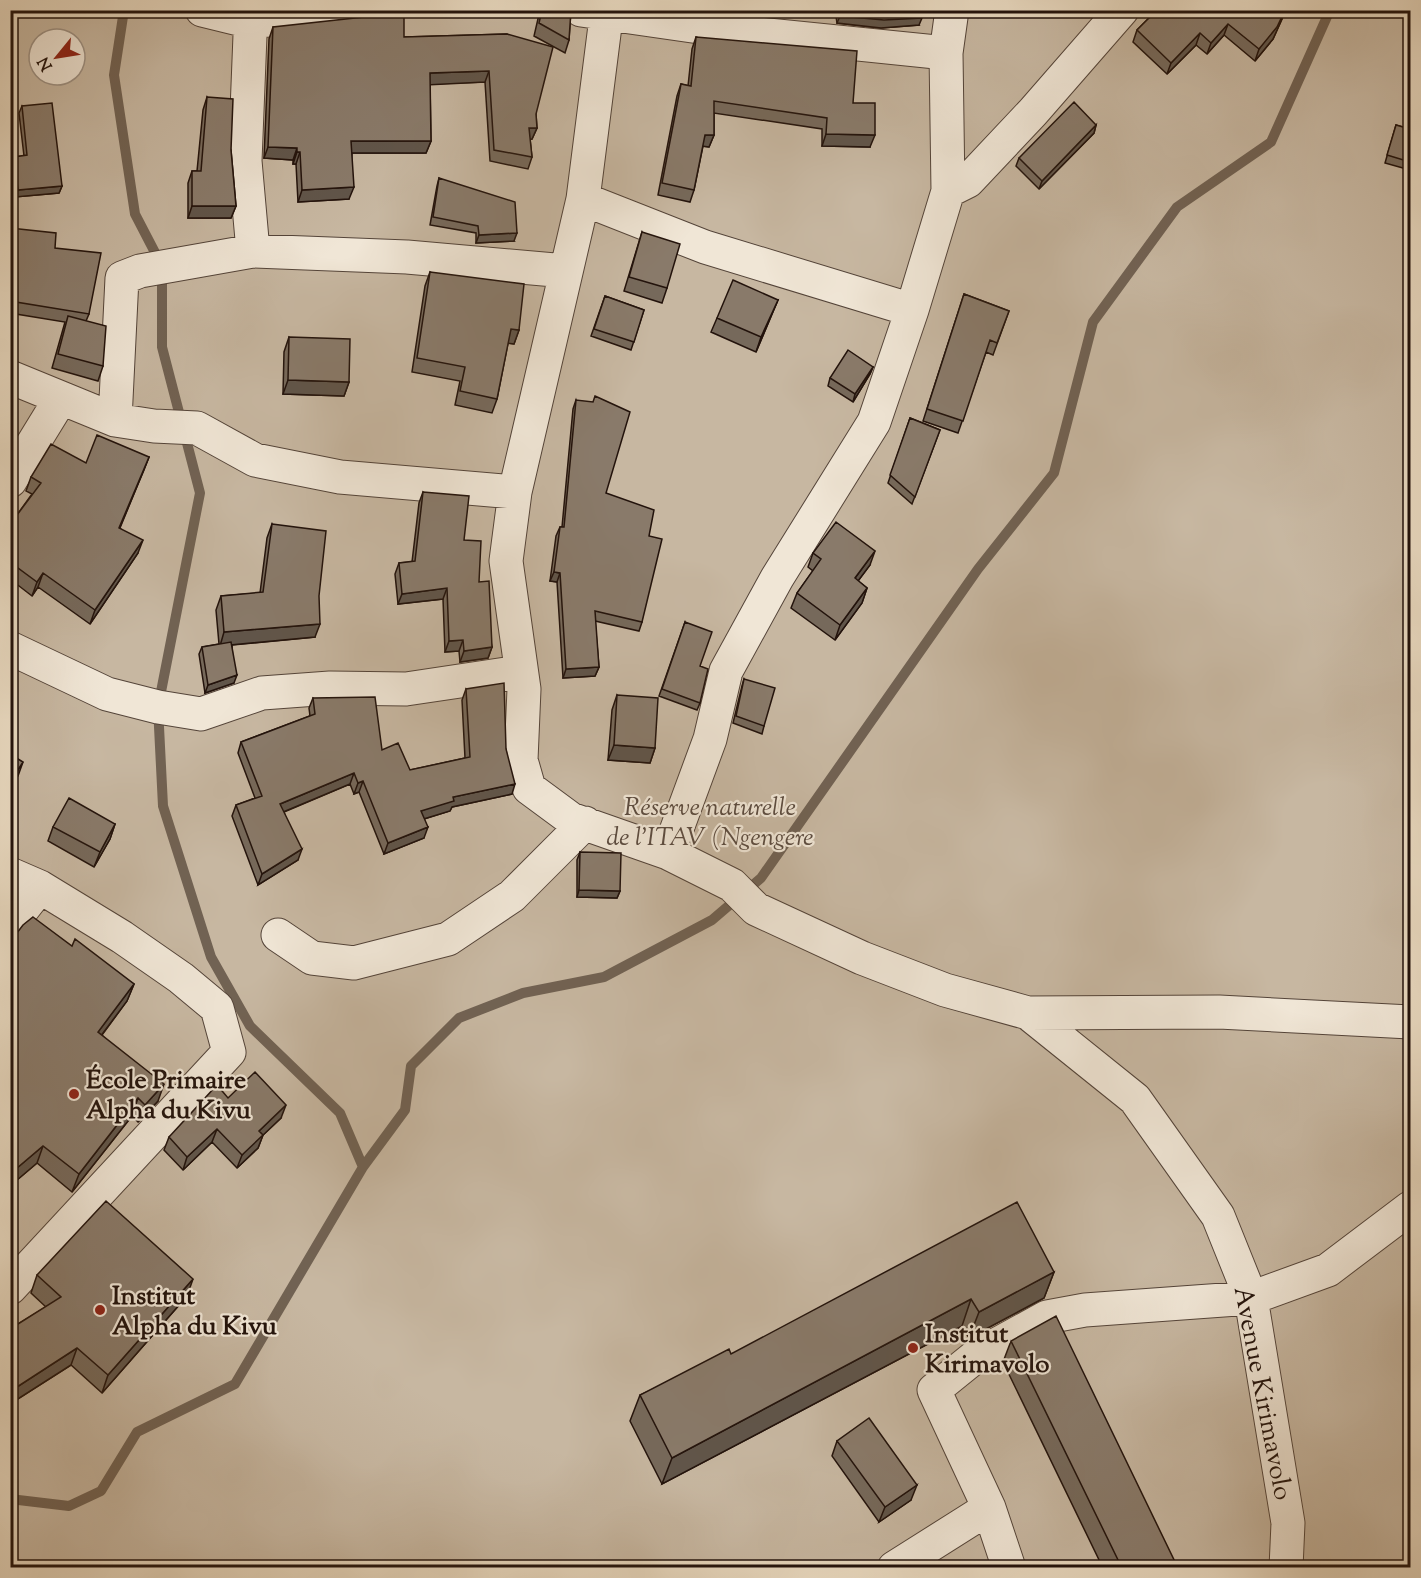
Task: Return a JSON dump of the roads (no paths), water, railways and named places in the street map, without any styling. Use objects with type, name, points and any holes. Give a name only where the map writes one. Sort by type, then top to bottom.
[{"type":"street","points":[[202,10],[251,16],[358,10]]},
{"type":"street","points":[[668,853],[710,739],[726,670],[777,578],[874,422],[912,310],[948,191],[946,53],[952,10]]},
{"type":"street","points":[[948,191],[968,182],[1122,10]]},
{"type":"street","points":[[946,53],[720,30],[598,12],[584,199],[515,492],[506,561],[524,689],[521,760],[529,788],[571,819],[668,853],[732,885],[756,909],[861,958],[945,990],[1028,1013],[1219,1012],[1410,1022]]},
{"type":"street","points":[[251,16],[245,161],[253,251]]},
{"type":"street","points":[[584,199],[705,247],[912,310]]},
{"type":"street","points":[[115,420],[122,278],[162,266],[253,251],[407,257],[566,271]]},
{"type":"street","points":[[10,377],[115,420],[154,426],[197,428],[255,460],[340,477],[515,492]]},
{"type":"street","points":[[10,481],[61,398]]},
{"type":"street","points":[[10,648],[107,694],[158,707],[201,714],[262,693],[330,688],[406,689],[520,672]]},
{"type":"street","points":[[278,935],[312,958],[354,963],[448,939],[512,896],[585,823]]},
{"type":"street","points":[[10,873],[40,887],[132,944],[181,978],[217,1008],[229,1052],[10,1288]]},
{"type":"street","points":[[10,924],[40,887]]},
{"type":"street","name":"Avenue Kirimavolo","points":[[1028,1013],[1135,1099],[1218,1216],[1251,1298],[1288,1523],[1286,1568]]},
{"type":"street","points":[[1010,1568],[989,1508],[934,1390],[976,1356],[1047,1317],[1084,1310],[1251,1298],[1328,1270],[1410,1208]]},
{"type":"street","points":[[894,1568],[989,1508]]},
{"type":"waterway","points":[[124,10],[114,75],[135,214],[162,266],[162,347],[200,493],[158,707],[163,806],[211,957],[250,1026],[340,1113],[363,1167]]},
{"type":"waterway","points":[[10,1499],[69,1506],[101,1491],[137,1432],[235,1384],[363,1167],[405,1110],[411,1066],[459,1018],[523,993],[604,977],[712,920],[761,878],[978,569],[1054,473],[1093,322],[1177,207],[1271,142],[1330,10]]},
{"type":"place","name":"École Primaire Alpha du Kivu","points":[[74,1094]]},
{"type":"place","name":"Institut Alpha du Kivu","points":[[100,1310]]},
{"type":"place","name":"Institut Kirimavolo","points":[[913,1348]]},
{"type":"park label","name":"Réserve naturelle de l'ITAV (Ngengere","points":[[710,821]]}]
